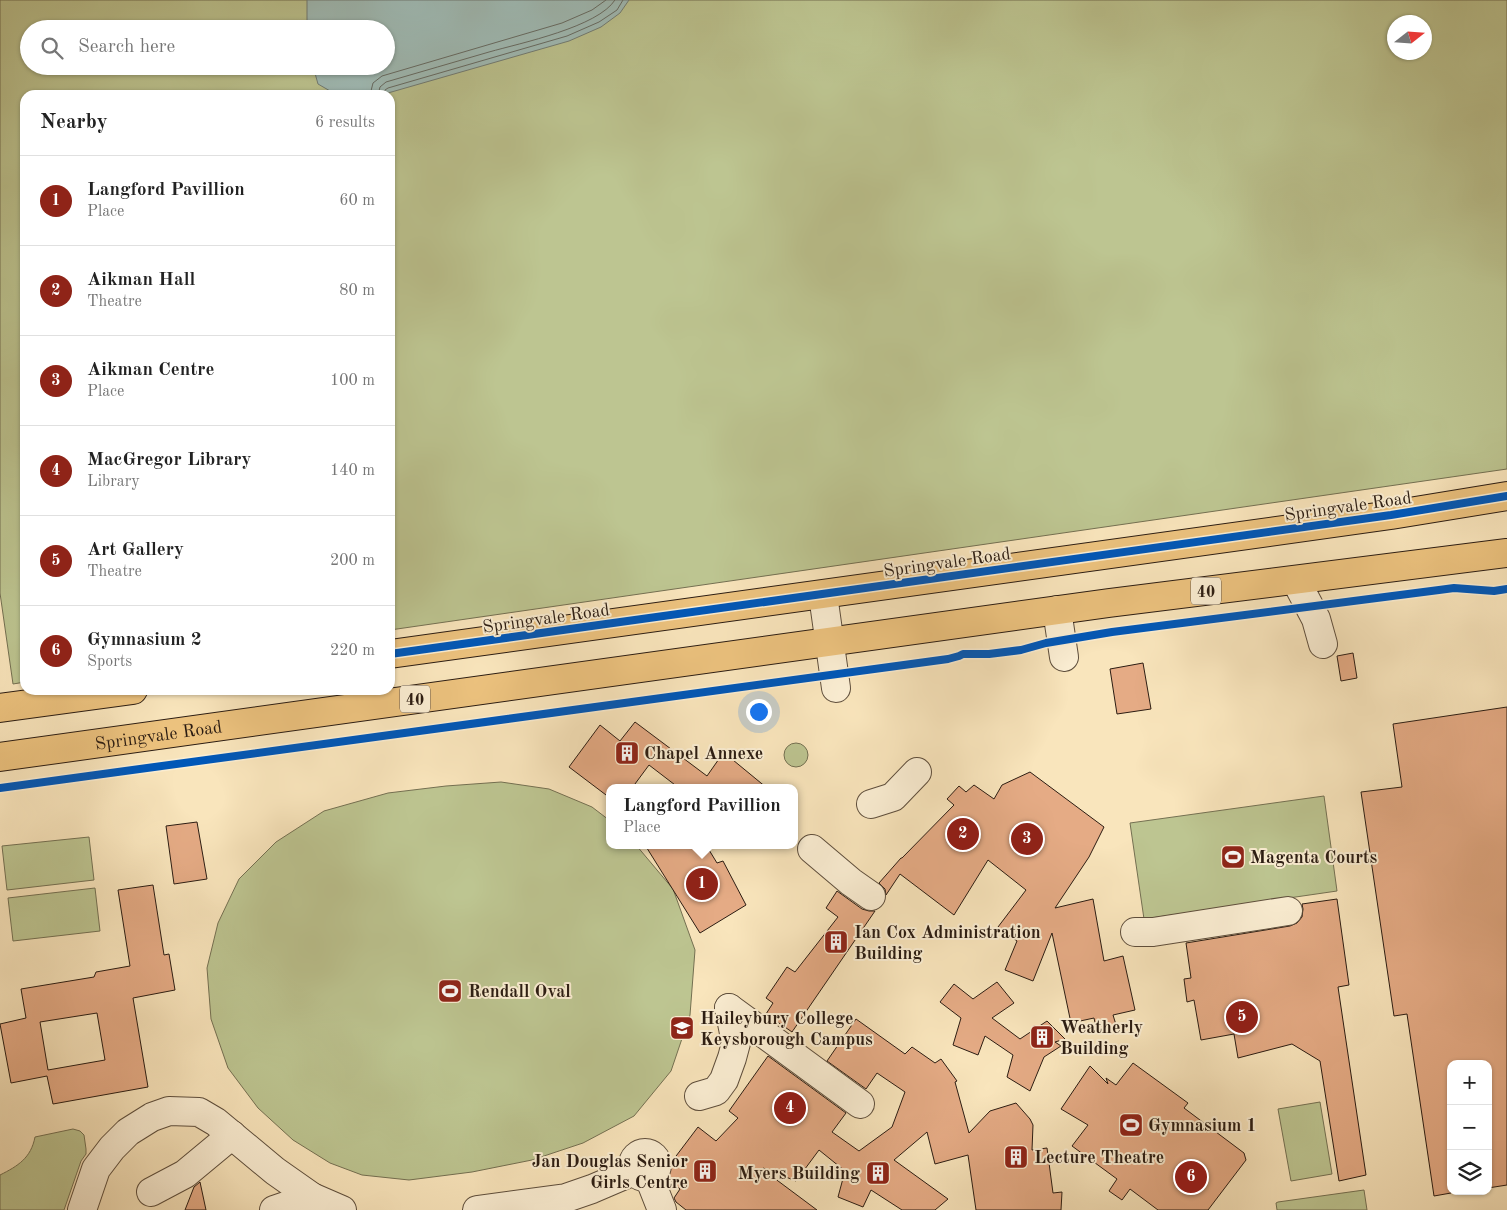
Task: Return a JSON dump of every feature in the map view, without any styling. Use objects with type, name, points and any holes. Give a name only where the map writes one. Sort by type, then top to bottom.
[{"type":"highway","name":"Springvale Road","points":[[395,653],[823,596],[1392,516],[1507,496]]},
{"type":"highway","name":"Springvale Road","points":[[0,758],[1057,610],[1507,554]]},
{"type":"highway","points":[[0,708],[96,695]]},
{"type":"lane","points":[[1296,581],[1316,620],[1323,644]]},
{"type":"lane","points":[[823,596],[836,688]]},
{"type":"lane","points":[[1057,610],[1064,657]]},
{"type":"lane","points":[[871,804],[893,797],[908,768]]},
{"type":"lane","points":[[812,849],[851,882],[871,896]]},
{"type":"lane","points":[[1135,932],[1153,932],[1288,911]]},
{"type":"lane","points":[[699,1096],[716,1091],[724,1080],[732,1058],[736,1043],[729,1008],[860,1104]]},
{"type":"lane","points":[[82,1210],[96,1169],[107,1155],[128,1132],[152,1117],[169,1111],[200,1112],[216,1122],[274,1171],[312,1197],[342,1210]]},
{"type":"lane","points":[[151,1192],[185,1174],[232,1135]]},
{"type":"lane","points":[[477,1210],[566,1198],[641,1174],[662,1210]]},
{"type":"lane","points":[[274,1210],[312,1197]]},
{"type":"green space","points":[[0,0],[1507,0],[1507,469],[395,629],[395,90],[20,90],[20,683],[13,684],[0,593]]},
{"type":"green space","points":[[796,743],[805,746],[808,755],[805,764],[796,767],[787,764],[784,755],[787,746]]},
{"type":"green space","name":"Rendall Oval","points":[[501,782],[549,789],[592,807],[606,818],[606,849],[639,849],[673,889],[695,950],[690,1015],[671,1071],[634,1116],[583,1143],[532,1160],[472,1172],[409,1180],[362,1175],[330,1163],[293,1140],[258,1108],[228,1068],[211,1019],[207,968],[218,923],[239,879],[276,842],[324,811],[388,793]]},
{"type":"green space","name":"Magenta Courts","points":[[1324,796],[1337,891],[1144,919],[1130,823]]},
{"type":"green space","points":[[89,837],[94,880],[7,890],[2,846]]},
{"type":"green space","points":[[95,888],[100,931],[13,941],[8,898]]},
{"type":"green space","points":[[1320,1102],[1332,1174],[1291,1181],[1278,1109]]},
{"type":"green space","points":[[73,1129],[80,1131],[84,1135],[86,1154],[81,1161],[64,1210],[0,1210],[0,1175],[27,1156],[35,1137]]},
{"type":"green space","points":[[1364,1190],[1367,1210],[1277,1210],[1276,1203],[1278,1202]]},
{"type":"water","points":[[307,0],[629,0],[620,13],[601,27],[569,41],[395,91],[328,90],[318,84],[316,75],[395,75],[395,20],[307,20]]},
{"type":"building","points":[[1353,653],[1357,678],[1341,681],[1337,656]]},
{"type":"building","points":[[1143,663],[1151,709],[1117,714],[1110,669]]},
{"type":"building","points":[[1507,707],[1507,1185],[1492,1187],[1492,1060],[1447,1060],[1447,1194],[1434,1196],[1407,1014],[1394,1016],[1361,792],[1402,787],[1393,724]]},
{"type":"building","name":"Chapel Annexe","points":[[635,722],[707,776],[721,756],[733,760],[762,784],[674,784],[649,765],[635,784],[606,784],[606,795],[569,767],[600,725],[620,741]]},
{"type":"building","points":[[1030,772],[1104,827],[1089,857],[1055,908],[1093,899],[1104,961],[1123,956],[1135,1010],[1113,1015],[1117,1028],[1097,1032],[1094,1018],[1071,1023],[1052,933],[1033,981],[1005,970],[1017,941],[998,927],[1026,890],[988,860],[954,915],[900,874],[886,895],[885,889],[879,883],[954,805],[947,799],[959,786],[966,792],[974,785],[994,799],[1002,785]]},
{"type":"building","points":[[197,822],[207,879],[174,884],[166,826]]},
{"type":"building","points":[[648,849],[708,849],[717,863],[723,861],[746,905],[700,933]]},
{"type":"building","points":[[153,885],[164,955],[169,954],[175,990],[133,998],[148,1087],[53,1104],[47,1076],[11,1083],[0,1024],[26,1018],[21,989],[94,977],[96,972],[130,966],[118,890]],"holes":[[[97,1013],[105,1060],[48,1070],[40,1022]]]},
{"type":"building","name":"Ian Cox Administration Building","points":[[837,891],[862,909],[875,911],[792,1032],[766,1014],[773,1003],[766,998],[787,967],[795,972],[838,917],[826,908]]},
{"type":"building","points":[[1337,899],[1349,985],[1338,987],[1366,1175],[1339,1181],[1320,1061],[1292,1044],[1238,1058],[1234,1034],[1201,1040],[1194,1000],[1187,1002],[1184,979],[1191,978],[1186,943],[1290,926],[1297,923],[1302,917],[1302,904]]},
{"type":"building","name":"Weatherly Building","points":[[997,982],[1014,1003],[992,1018],[1020,1039],[1047,1021],[1065,1039],[1055,1042],[1061,1046],[1044,1057],[1030,1091],[1007,1077],[1013,1055],[985,1036],[978,1055],[953,1045],[961,1018],[940,1002],[954,984],[973,999]]},
{"type":"building","points":[[856,1019],[905,1054],[912,1047],[935,1063],[941,1059],[957,1081],[955,1082],[969,1133],[990,1111],[1016,1103],[1033,1125],[1032,1150],[1047,1148],[1053,1193],[1062,1192],[1061,1210],[976,1210],[968,1155],[935,1164],[927,1132],[894,1160],[948,1199],[935,1210],[902,1210],[871,1190],[863,1207],[838,1197],[845,1171],[819,1150],[796,1181],[762,1169],[817,1210],[686,1210],[676,1202],[674,1198],[680,1189],[666,1177],[664,1172],[698,1127],[716,1141],[738,1118],[729,1111],[768,1056],[846,1113],[832,1132],[859,1151],[892,1127],[905,1092],[877,1073],[866,1089],[827,1061]]},
{"type":"building","points":[[1133,1063],[1188,1103],[1184,1108],[1244,1153],[1246,1160],[1208,1210],[1158,1210],[1130,1189],[1122,1200],[1109,1191],[1117,1179],[1072,1146],[1088,1125],[1061,1109],[1090,1066],[1108,1084],[1106,1078],[1116,1085]]},
{"type":"building","points":[[200,1182],[206,1210],[185,1210],[194,1187]]},
{"type":"cycle path","points":[[395,653],[1391,515],[1507,496]]},
{"type":"cycle path","points":[[0,788],[948,659],[963,654],[989,654],[1021,650],[1046,643],[1112,632],[1454,588],[1494,591],[1507,589]]},
{"type":"place","name":"Chapel Annexe","points":[[627,753]]},
{"type":"place","name":"Aikman Hall","points":[[963,834]]},
{"type":"place","name":"Aikman Centre","points":[[1027,839]]},
{"type":"place","name":"Magenta Courts","points":[[1233,857]]},
{"type":"place","name":"Langford Pavillion","points":[[702,884]]},
{"type":"place","name":"Ian Cox Administration Building","points":[[836,942]]},
{"type":"place","name":"Rendall Oval","points":[[450,991]]},
{"type":"place","name":"Art Gallery","points":[[1242,1017]]},
{"type":"place","name":"Haileybury College Keysborough Campus","points":[[682,1028]]},
{"type":"place","name":"Weatherly Building","points":[[1042,1037]]},
{"type":"place","name":"MacGregor Library","points":[[790,1108]]},
{"type":"place","name":"Gymnasium 1","points":[[1131,1125]]},
{"type":"place","name":"Lecture Theatre","points":[[1016,1157]]},
{"type":"place","name":"Jan Douglas Senior Girls Centre","points":[[705,1171]]},
{"type":"place","name":"Myers Building","points":[[878,1173]]},
{"type":"place","name":"Gymnasium 2","points":[[1191,1177]]}]
